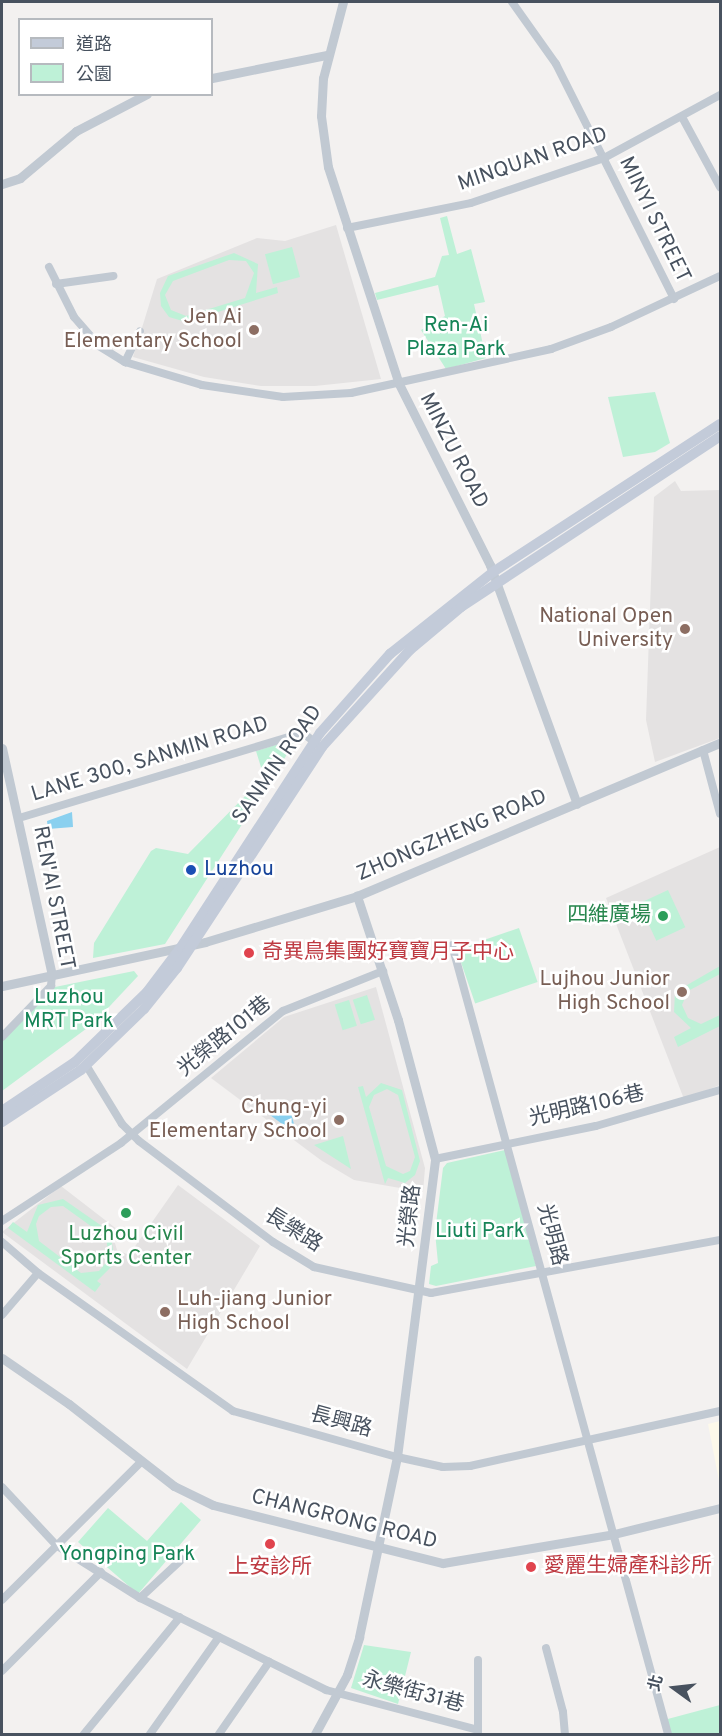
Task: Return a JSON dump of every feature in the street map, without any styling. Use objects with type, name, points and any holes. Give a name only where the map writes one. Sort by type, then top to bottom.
[{"type":"main road","name":"SANMIN ROAD","points":[[2,1122],[86,1065],[144,1009],[318,744],[390,654],[493,572],[720,424]]},
{"type":"main road","name":"SANMIN ROAD","points":[[318,744],[410,650],[496,585],[720,436]]},
{"type":"main road","name":"SANMIN ROAD","points":[[2,1111],[47,1083],[102,1039],[147,992],[186,946]]},
{"type":"street","name":"MINZU ROAD","points":[[343,2],[326,55],[321,116],[328,167],[399,384],[493,572],[577,804]]},
{"type":"street","name":"MINYI STREET","points":[[512,2],[556,64],[674,299]]},
{"type":"street","points":[[213,78],[326,55]]},
{"type":"street","name":"MINQUAN ROAD","points":[[347,228],[471,203],[604,158],[720,95]]},
{"type":"street","points":[[2,184],[20,178],[76,131],[143,96]]},
{"type":"street","points":[[682,117],[720,187]]},
{"type":"street","points":[[49,267],[74,317],[99,346],[125,362],[202,385],[261,395],[351,393],[399,384],[550,348],[674,299],[720,276]]},
{"type":"street","points":[[56,284],[113,276]]},
{"type":"street","points":[[125,362],[140,331]]},
{"type":"street","name":"LANE 300, SANMIN ROAD","points":[[19,818],[303,733],[318,744]]},
{"type":"street","name":"ZHONGZHENG ROAD","points":[[2,986],[186,946],[357,896],[720,743]]},
{"type":"street","name":"REN'AI STREET","points":[[2,748],[52,975],[51,986],[2,1037]]},
{"type":"street","points":[[703,750],[720,814]]},
{"type":"street","name":"光榮路","points":[[315,1734],[339,1693],[359,1637],[376,1548],[398,1457],[435,1159],[383,971],[357,896]]},
{"type":"street","name":"光明路","points":[[452,945],[668,1734]]},
{"type":"street","name":"光榮路101巷","points":[[2,1221],[132,1134],[283,1011],[383,971]]},
{"type":"street","name":"長樂路","points":[[86,1065],[132,1134],[273,1242],[314,1267],[420,1293],[720,1240]]},
{"type":"street","name":"光明路106巷","points":[[435,1159],[673,1106],[720,1090]]},
{"type":"street","name":"長興路","points":[[2,1242],[38,1273],[233,1411],[398,1457],[443,1467],[471,1466],[720,1410]]},
{"type":"street","points":[[2,1315],[38,1273]]},
{"type":"street","name":"CHANGRONG ROAD","points":[[2,1358],[69,1404],[174,1486],[213,1505],[376,1548],[443,1563],[614,1534],[720,1508]]},
{"type":"street","points":[[2,1600],[141,1462]]},
{"type":"street","name":"永樂街31巷","points":[[2,1487],[56,1545],[140,1598],[269,1662],[339,1693],[478,1732]]},
{"type":"street","points":[[140,1598],[182,1559]]},
{"type":"street","points":[[2,1671],[101,1572]]},
{"type":"street","points":[[84,1734],[180,1617]]},
{"type":"street","points":[[150,1734],[219,1637]]},
{"type":"street","points":[[546,1648],[563,1712],[565,1734]]},
{"type":"street","points":[[478,1660],[478,1732]]},
{"type":"street","points":[[219,1734],[269,1662]]},
{"type":"shaded area","name":"Jen Ai Elementary School","points":[[336,225],[381,379],[315,386],[261,386],[204,377],[133,357],[157,279],[257,238],[285,241]]},
{"type":"shaded area","name":"National Open University","points":[[675,481],[681,491],[720,490],[720,738],[655,762],[646,720],[654,497]]},
{"type":"shaded area","name":"Lujhou Junior High School","points":[[720,847],[720,1085],[684,1099],[606,898]]},
{"type":"shaded area","name":"Chung-yi Elementary School","points":[[376,987],[425,1168],[423,1192],[354,1180],[322,1161],[211,1078],[284,1017]]},
{"type":"shaded area","name":"Luh-jiang Junior High School","points":[[178,1185],[260,1246],[187,1369],[2,1232],[61,1186],[118,1230],[113,1236],[117,1250],[129,1255]]},
{"type":"shaded area","points":[[720,1421],[720,1486],[708,1424]]},
{"type":"green space","name":"Ren-Ai Plaza Park","points":[[447,216],[457,254],[471,249],[485,302],[474,304],[486,358],[446,369],[421,330],[445,316],[438,285],[377,300],[375,293],[435,277],[442,256],[449,255],[440,218]]},
{"type":"green space","points":[[292,247],[300,277],[273,284],[265,254]]},
{"type":"green space","points":[[234,253],[258,264],[256,293],[277,287],[278,293],[186,322],[169,317],[161,306],[160,293],[168,276]],"holes":[[[229,260],[246,261],[254,273],[245,298],[186,316],[171,310],[165,295],[173,281]]]},
{"type":"green space","points":[[655,392],[670,443],[655,452],[623,457],[608,397]]},
{"type":"green space","points":[[292,740],[293,745],[165,944],[93,958],[94,943],[151,851],[156,848],[188,854],[264,777],[256,751]]},
{"type":"green space","name":"四維廣場","points":[[668,890],[685,927],[656,941],[639,904]]},
{"type":"green space","points":[[519,928],[538,982],[475,1003],[457,949]]},
{"type":"green space","points":[[720,966],[720,974],[688,991],[682,1005],[688,1018],[701,1024],[720,1015],[720,1026],[678,1047],[674,1037],[691,1028],[674,1012],[675,992]]},
{"type":"green space","name":"Luzhou MRT Park","points":[[134,971],[138,976],[94,1023],[2,1091],[2,1040],[55,987]]},
{"type":"green space","points":[[367,995],[375,1020],[361,1024],[353,1000]]},
{"type":"green space","points":[[349,1000],[357,1026],[343,1030],[335,1004]]},
{"type":"green space","points":[[381,1083],[402,1090],[420,1161],[415,1175],[405,1183],[388,1178],[385,1184],[358,1087],[363,1086],[366,1097]],"holes":[[[387,1089],[398,1095],[415,1157],[410,1171],[403,1174],[386,1166],[369,1107],[374,1095]]]},
{"type":"green space","points":[[343,1136],[351,1169],[314,1145]]},
{"type":"green space","name":"Liuti Park","points":[[505,1150],[536,1266],[436,1286],[429,1284],[431,1266],[438,1263],[435,1232],[443,1168],[447,1163]]},
{"type":"green space","points":[[63,1199],[109,1231],[115,1263],[97,1281],[101,1284],[95,1292],[8,1228],[13,1222],[27,1232],[38,1205]],"holes":[[[63,1206],[106,1237],[109,1259],[99,1271],[81,1273],[39,1241],[36,1224],[39,1216],[51,1207]]]},
{"type":"green space","name":"Yongping Park","points":[[181,1502],[201,1520],[138,1594],[78,1542],[108,1508],[147,1541]]},
{"type":"green space","points":[[364,1645],[411,1652],[398,1704],[351,1688]]},
{"type":"green space","points":[[720,1705],[720,1734],[668,1734],[664,1720]]},
{"type":"water","points":[[72,812],[73,827],[48,829],[47,821]]},
{"type":"water","points":[[289,1106],[297,1135],[270,1115]]},
{"type":"place","name":"Jen Ai Elementary School","points":[[254,330]]},
{"type":"place","name":"National Open University","points":[[685,629]]},
{"type":"place","name":"Luzhou","points":[[191,870]]},
{"type":"place","name":"四維廣場","points":[[663,916]]},
{"type":"place","name":"奇異鳥集團好寶寶月子中心","points":[[249,953]]},
{"type":"place","name":"Lujhou Junior High School","points":[[682,992]]},
{"type":"place","name":"Chung-yi Elementary School","points":[[339,1120]]},
{"type":"place","name":"Luzhou Civil Sports Center","points":[[126,1213]]},
{"type":"place","name":"Luh-jiang Junior High School","points":[[165,1312]]},
{"type":"place","name":"上安診所","points":[[270,1544]]},
{"type":"place","name":"愛麗生婦產科診所","points":[[531,1567]]}]
